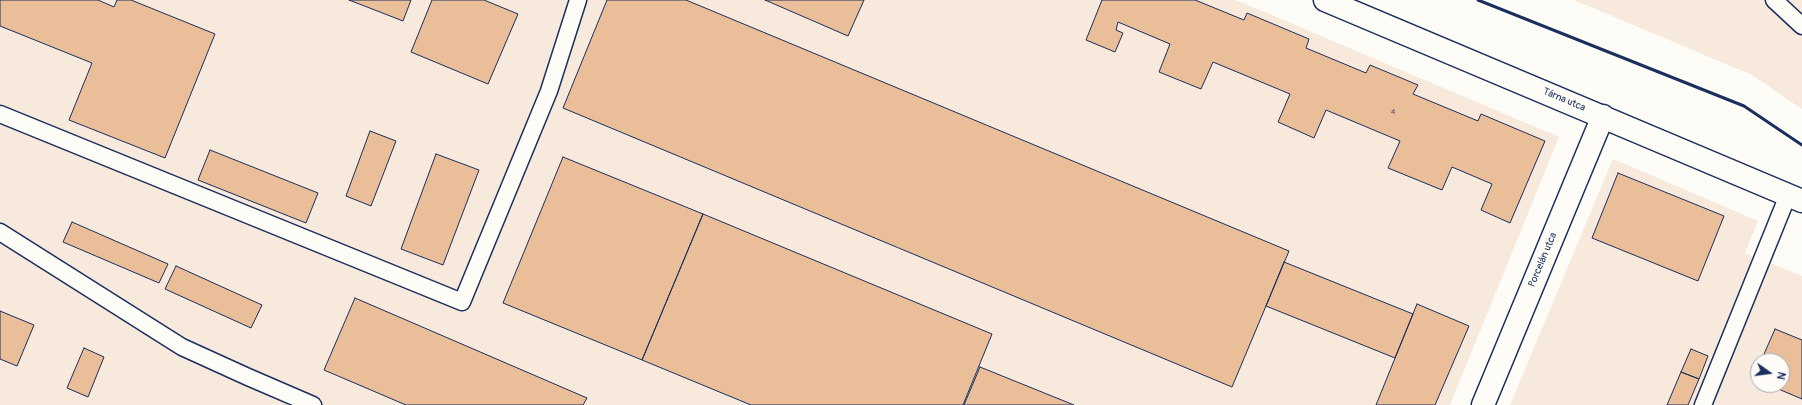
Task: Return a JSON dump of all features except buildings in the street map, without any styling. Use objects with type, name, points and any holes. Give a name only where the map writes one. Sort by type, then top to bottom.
[{"type":"street","name":"Tárna utca","points":[[1325,0],[1795,198]]},
{"type":"street","name":"Porcelán utca","points":[[1483,405],[1603,116]]},
{"type":"lane","points":[[0,114],[462,302],[549,91],[578,0]]},
{"type":"lane","points":[[1774,0],[1802,26]]},
{"type":"lane","points":[[1703,405],[1795,198]]},
{"type":"lane","points":[[0,232],[182,347],[313,405]]},
{"type":"shaded area","points":[[0,0],[1236,0],[1559,137],[1450,405],[0,405]]},
{"type":"shaded area","points":[[1574,0],[1802,0],[1802,109],[1752,75]]},
{"type":"shaded area","points":[[1613,159],[1758,221],[1745,253],[1802,276],[1802,405],[1510,405]]},
{"type":"railway","points":[[1478,0],[1744,106],[1802,145]]}]
